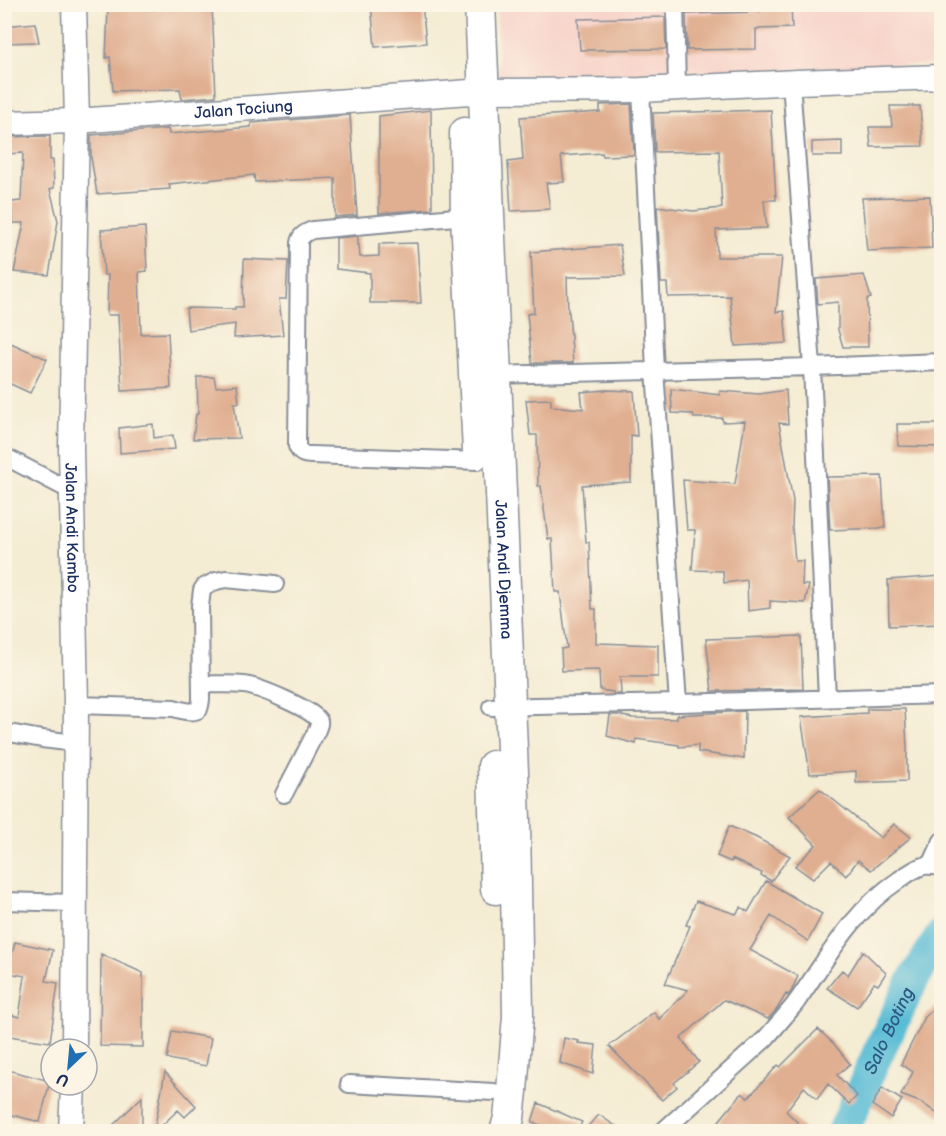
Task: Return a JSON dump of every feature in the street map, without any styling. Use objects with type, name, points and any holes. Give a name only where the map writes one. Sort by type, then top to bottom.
[{"type":"highway","name":"Jalan Andi Djemma","points":[[461,4],[474,92],[495,375],[500,706],[512,1091],[505,1131]]},
{"type":"highway","name":"Jalan Andi Djemma","points":[[480,4],[466,216],[478,461],[500,706]]},
{"type":"highway","name":"Jalan Andi Djemma","points":[[496,1131],[494,1092],[508,1016]]},
{"type":"street","name":"Jalan Andi Kambo","points":[[74,4],[77,121],[71,448],[76,705],[74,1037]]},
{"type":"street","points":[[675,4],[677,88]]},
{"type":"street","name":"Jalan Tociung","points":[[4,123],[77,121],[474,92],[642,90],[942,77]]},
{"type":"street","points":[[791,82],[812,367],[827,698]]},
{"type":"street","points":[[642,90],[655,370],[678,703]]},
{"type":"street","points":[[466,216],[313,230],[302,236],[299,243],[297,446],[302,454],[312,455],[478,461]]},
{"type":"street","points":[[495,375],[942,362]]},
{"type":"street","points":[[4,456],[71,491]]},
{"type":"street","points":[[76,705],[197,710],[200,708],[201,699],[200,606],[202,590],[216,581],[226,579],[275,584]]},
{"type":"street","points":[[201,684],[253,687],[309,712],[319,721],[317,730],[284,794]]},
{"type":"street","points":[[500,706],[942,695]]},
{"type":"street","points":[[4,732],[75,743]]},
{"type":"street","points":[[662,1131],[778,1025],[843,933],[865,908],[887,887],[908,874],[923,866],[936,866],[942,840]]},
{"type":"street","points":[[4,901],[74,903]]},
{"type":"street","points":[[349,1084],[494,1092]]},
{"type":"street","points":[[71,1131],[72,1097]]},
{"type":"shaded area","points":[[496,5],[941,5],[941,64],[499,81]]},
{"type":"building","points":[[371,4],[422,4],[426,43],[375,47]]},
{"type":"building","points":[[759,4],[791,4],[792,28],[756,29],[756,49],[687,50],[686,14],[759,12]]},
{"type":"building","points":[[212,5],[216,96],[182,99],[180,89],[113,91],[110,57],[106,58],[108,9],[156,10],[156,8]]},
{"type":"building","points":[[665,17],[666,49],[580,50],[578,19]]},
{"type":"building","points":[[35,23],[39,42],[4,43],[4,26]]},
{"type":"building","points":[[631,104],[634,155],[603,156],[602,153],[561,156],[564,182],[546,183],[550,209],[511,211],[508,162],[523,160],[520,117],[600,112],[600,105]]},
{"type":"building","points":[[890,106],[920,106],[923,146],[871,147],[869,127],[892,127]]},
{"type":"building","points":[[431,110],[432,209],[379,213],[379,116]]},
{"type":"building","points":[[771,110],[776,200],[764,200],[767,228],[716,230],[717,257],[782,257],[776,312],[784,311],[787,343],[735,346],[730,296],[668,297],[667,283],[661,283],[657,206],[693,211],[722,208],[719,151],[655,152],[653,113]]},
{"type":"building","points":[[350,115],[357,215],[335,217],[335,178],[255,182],[254,175],[169,184],[170,189],[97,194],[91,157],[91,135],[168,129],[169,134],[251,127],[251,123]]},
{"type":"building","points":[[50,136],[50,160],[53,160],[54,188],[50,189],[58,221],[49,275],[14,272],[24,223],[13,223],[11,202],[21,201],[23,153],[4,154],[4,137]]},
{"type":"building","points":[[842,141],[842,156],[812,156],[812,142]]},
{"type":"building","points":[[930,196],[932,248],[867,251],[862,198]]},
{"type":"building","points":[[145,227],[147,271],[139,272],[141,334],[168,333],[171,388],[122,391],[118,315],[107,315],[108,275],[104,275],[101,230]]},
{"type":"building","points":[[358,236],[360,257],[379,256],[379,244],[417,243],[421,303],[370,303],[370,273],[336,269],[336,238]]},
{"type":"building","points":[[620,245],[625,276],[567,277],[573,363],[532,363],[527,314],[534,313],[531,252]]},
{"type":"building","points":[[244,259],[288,261],[286,299],[279,299],[283,335],[234,338],[235,324],[188,330],[186,308],[235,309],[235,307],[243,307]]},
{"type":"building","points":[[864,275],[871,298],[867,299],[868,347],[843,347],[838,330],[838,302],[818,304],[816,279]]},
{"type":"building","points":[[4,340],[47,359],[30,393],[4,381]]},
{"type":"building","points":[[197,377],[214,377],[216,387],[237,385],[239,403],[234,403],[239,438],[193,439],[196,414],[198,414]]},
{"type":"building","points":[[671,389],[720,395],[720,391],[759,394],[786,390],[788,424],[779,423],[793,501],[792,527],[795,561],[803,561],[802,585],[809,585],[805,603],[770,601],[770,608],[748,611],[747,580],[724,583],[723,571],[692,570],[695,530],[687,530],[683,480],[735,484],[745,421],[723,422],[722,418],[694,418],[693,414],[672,413]]},
{"type":"building","points":[[634,391],[637,436],[631,435],[631,482],[582,485],[586,542],[589,542],[592,609],[596,609],[596,643],[658,645],[658,677],[620,677],[621,694],[600,690],[599,670],[562,671],[561,649],[567,648],[560,592],[555,592],[552,539],[548,539],[541,486],[538,486],[537,435],[530,435],[526,400],[551,399],[551,406],[583,409],[581,392]]},
{"type":"building","points":[[153,424],[154,438],[173,435],[175,449],[120,453],[119,428]]},
{"type":"building","points":[[897,424],[942,424],[942,447],[898,446]]},
{"type":"building","points":[[882,476],[885,528],[830,530],[827,477]]},
{"type":"building","points":[[942,576],[942,624],[889,626],[888,580]]},
{"type":"building","points":[[801,636],[803,689],[712,691],[706,639]]},
{"type":"building","points":[[867,709],[905,709],[907,781],[856,783],[856,771],[810,774],[801,717],[867,713]]},
{"type":"building","points":[[745,711],[744,759],[698,752],[698,745],[679,747],[679,745],[636,739],[636,744],[607,736],[610,715],[677,719],[677,715]]},
{"type":"building","points":[[820,789],[881,838],[894,824],[911,837],[871,870],[858,860],[846,876],[831,861],[813,879],[795,866],[816,845],[789,817]]},
{"type":"building","points":[[729,826],[790,856],[771,881],[761,875],[762,873],[732,859],[731,862],[717,856]]},
{"type":"building","points":[[766,881],[822,914],[808,941],[771,916],[750,950],[798,976],[791,992],[786,994],[768,1019],[724,1000],[681,1038],[699,1062],[674,1083],[677,1087],[662,1100],[609,1046],[654,1012],[659,1019],[688,990],[665,984],[690,926],[686,925],[696,901],[736,914],[741,907],[748,912]]},
{"type":"building","points":[[15,942],[53,950],[46,981],[58,983],[51,1037],[39,1037],[39,1040],[9,1036],[12,1015],[19,1017],[25,976],[8,973]]},
{"type":"building","points":[[863,951],[886,973],[878,985],[874,983],[857,1007],[827,988],[842,970],[848,975]]},
{"type":"building","points":[[101,954],[143,973],[143,1047],[100,1046]]},
{"type":"building","points":[[942,1000],[942,1117],[922,1103],[901,1095],[913,1072],[901,1064],[925,1017]]},
{"type":"building","points":[[818,1029],[850,1064],[837,1075],[857,1096],[849,1104],[828,1084],[817,1099],[804,1087],[786,1111],[806,1131],[732,1131],[719,1121],[742,1093],[748,1098],[778,1065],[780,1067]]},
{"type":"building","points":[[172,1031],[211,1038],[206,1066],[167,1059]]},
{"type":"building","points":[[564,1038],[579,1041],[578,1043],[596,1045],[593,1074],[560,1063]]},
{"type":"building","points":[[4,1069],[39,1078],[39,1097],[46,1097],[40,1122],[4,1113]]},
{"type":"building","points":[[165,1072],[196,1106],[185,1117],[178,1110],[154,1131]]},
{"type":"building","points":[[882,1088],[902,1100],[891,1118],[872,1105]]},
{"type":"building","points":[[142,1097],[142,1131],[107,1131]]},
{"type":"building","points":[[538,1103],[582,1122],[577,1131],[556,1131],[532,1122]]},
{"type":"building","points":[[599,1115],[623,1131],[583,1131]]},
{"type":"waterway","name":"Salo Boting","points":[[843,1132],[914,978],[942,934]]}]
